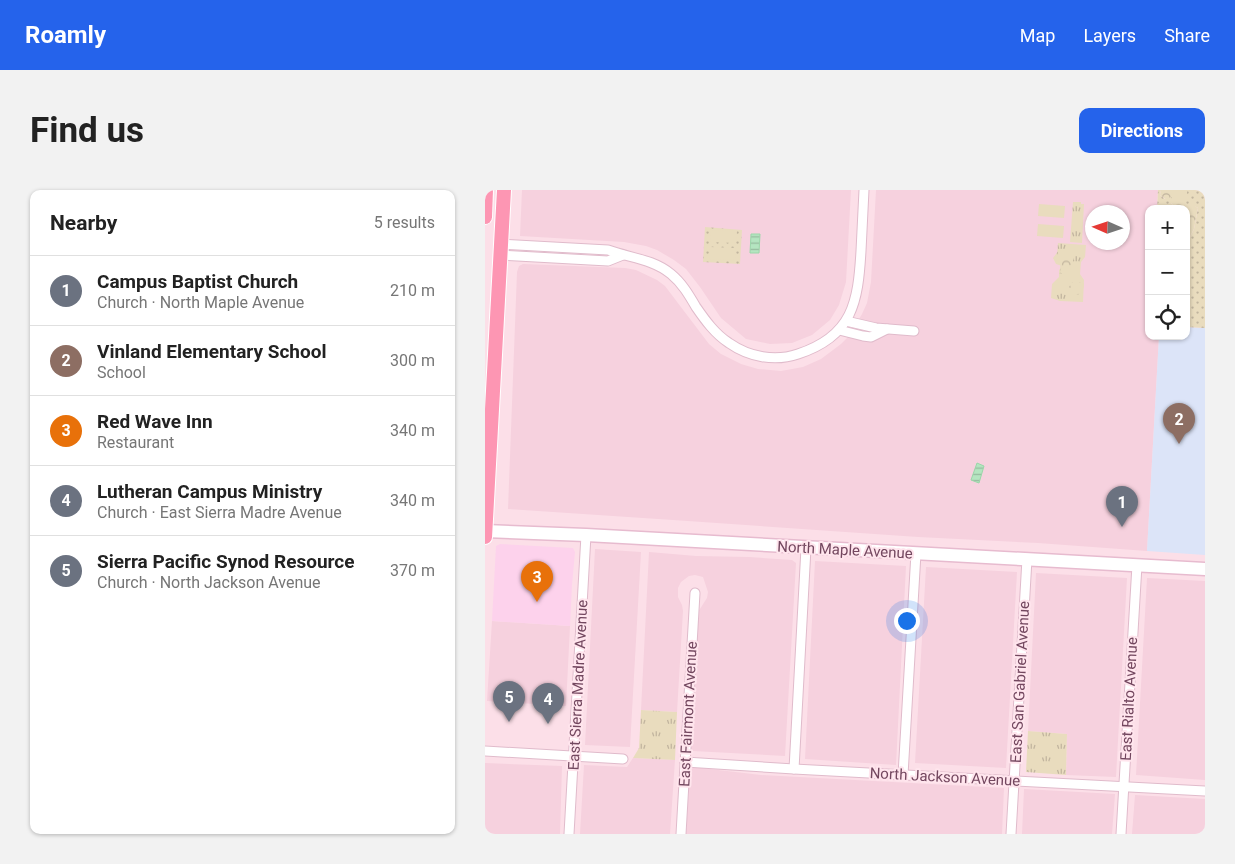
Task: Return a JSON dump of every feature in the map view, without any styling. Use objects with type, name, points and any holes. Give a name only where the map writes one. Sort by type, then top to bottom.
[{"type":"main road","points":[[485,217],[487,190]]},
{"type":"main road","points":[[485,537],[504,190]]},
{"type":"street","points":[[501,250],[608,261],[623,256],[647,260],[671,273],[679,280],[701,314],[727,342],[751,354],[774,358],[795,355],[823,343],[839,330],[851,310],[858,286],[864,190]]},
{"type":"street","points":[[845,321],[869,327],[913,331]]},
{"type":"street","points":[[839,330],[871,337],[887,329]]},
{"type":"street","name":"North Maple Avenue","points":[[485,531],[1205,569]]},
{"type":"street","name":"East Sierra Madre Avenue","points":[[569,834],[586,536]]},
{"type":"street","points":[[794,769],[806,548]]},
{"type":"street","points":[[903,774],[917,553]]},
{"type":"street","name":"East San Gabriel Avenue","points":[[1011,834],[1027,559]]},
{"type":"street","name":"East Rialto Avenue","points":[[1121,834],[1137,565]]},
{"type":"street","name":"East Fairmont Avenue","points":[[681,834],[695,594]]},
{"type":"street","points":[[485,751],[623,759]]},
{"type":"street","name":"North Jackson Avenue","points":[[685,762],[1205,791]]},
{"type":"shaded area","points":[[522,190],[851,190],[846,282],[839,305],[830,320],[812,335],[792,343],[770,344],[746,339],[721,318],[686,269],[657,250],[624,242],[520,236]]},
{"type":"shaded area","points":[[876,190],[1158,190],[1157,205],[1145,205],[1145,340],[1159,340],[1147,551],[508,509],[517,272],[519,266],[523,264],[636,270],[665,286],[709,344],[721,354],[741,364],[758,369],[781,371],[803,367],[821,359],[849,336],[867,303],[871,282]]},
{"type":"shaded area","points":[[751,234],[760,234],[759,253],[750,253]]},
{"type":"shaded area","points":[[1190,327],[1205,328],[1205,555],[1147,551],[1159,340],[1190,340]]},
{"type":"shaded area","points":[[977,463],[984,466],[979,483],[971,480]]},
{"type":"shaded area","points":[[500,544],[573,548],[575,552],[570,626],[492,621],[496,546]]},
{"type":"shaded area","points":[[595,549],[641,552],[630,747],[585,745]]},
{"type":"shaded area","points":[[649,552],[792,560],[796,563],[785,756],[693,751],[689,748],[698,612],[707,598],[708,592],[703,577],[689,576],[681,582],[678,588],[678,597],[683,611],[677,712],[641,710]]},
{"type":"shaded area","points":[[815,561],[906,566],[896,765],[805,759]]},
{"type":"shaded area","points":[[926,567],[1017,572],[1006,768],[915,763]]},
{"type":"shaded area","points":[[1036,573],[1127,578],[1116,777],[1066,775],[1067,734],[1028,731]]},
{"type":"shaded area","points":[[1147,578],[1205,581],[1205,780],[1136,775]]},
{"type":"shaded area","points":[[492,621],[570,626],[566,706],[487,701]]},
{"type":"shaded area","points":[[633,758],[675,760],[670,834],[580,834],[584,765],[627,767]]},
{"type":"shaded area","points":[[485,763],[562,766],[560,834],[485,834]]},
{"type":"shaded area","points":[[693,767],[761,775],[1004,788],[1002,834],[686,834],[690,773]]},
{"type":"shaded area","points":[[1024,789],[1115,794],[1112,834],[1022,834]]},
{"type":"shaded area","points":[[1135,795],[1205,799],[1205,834],[1132,834]]},
{"type":"green space","points":[[1158,190],[1161,190],[1160,195],[1165,199],[1172,197],[1171,203],[1173,205],[1157,205]]},
{"type":"green space","points":[[1161,190],[1187,190],[1194,205],[1198,208],[1194,229],[1190,237],[1190,205],[1173,205],[1160,195]]},
{"type":"green space","points":[[1187,190],[1205,190],[1205,328],[1190,327],[1190,237],[1194,229],[1198,208],[1186,204],[1184,199]]},
{"type":"green space","points":[[1073,202],[1084,204],[1082,243],[1070,242]]},
{"type":"green space","points":[[1039,204],[1065,206],[1064,218],[1038,216]]},
{"type":"green space","points":[[1038,224],[1064,226],[1063,238],[1037,236]]},
{"type":"green space","points":[[705,227],[742,230],[740,264],[703,262]]},
{"type":"green space","points":[[711,230],[737,231],[736,243],[710,242]]},
{"type":"green space","points":[[1058,243],[1085,245],[1085,257],[1081,262],[1080,274],[1084,280],[1083,302],[1060,301],[1051,298],[1052,284],[1059,277],[1061,256],[1057,256]]},
{"type":"green space","points":[[710,247],[736,248],[735,260],[709,259]]},
{"type":"green space","points":[[1059,250],[1070,253],[1074,257],[1072,265],[1067,266],[1069,271],[1067,274],[1060,272],[1062,266],[1056,264],[1053,258]]},
{"type":"green space","points":[[1074,280],[1084,283],[1084,286],[1078,295],[1072,296],[1069,287]]},
{"type":"green space","points":[[641,710],[677,712],[675,760],[633,758],[639,748]]},
{"type":"green space","points":[[1028,731],[1067,734],[1066,775],[1026,772]]},
{"type":"place","name":"Vinland Elementary School","points":[[1179,444]]},
{"type":"place","name":"Campus Baptist Church","points":[[1122,527]]},
{"type":"place","name":"Red Wave Inn","points":[[537,602]]},
{"type":"place","name":"Sierra Pacific Synod Resource","points":[[509,722]]},
{"type":"place","name":"Lutheran Campus Ministry","points":[[548,724]]}]
